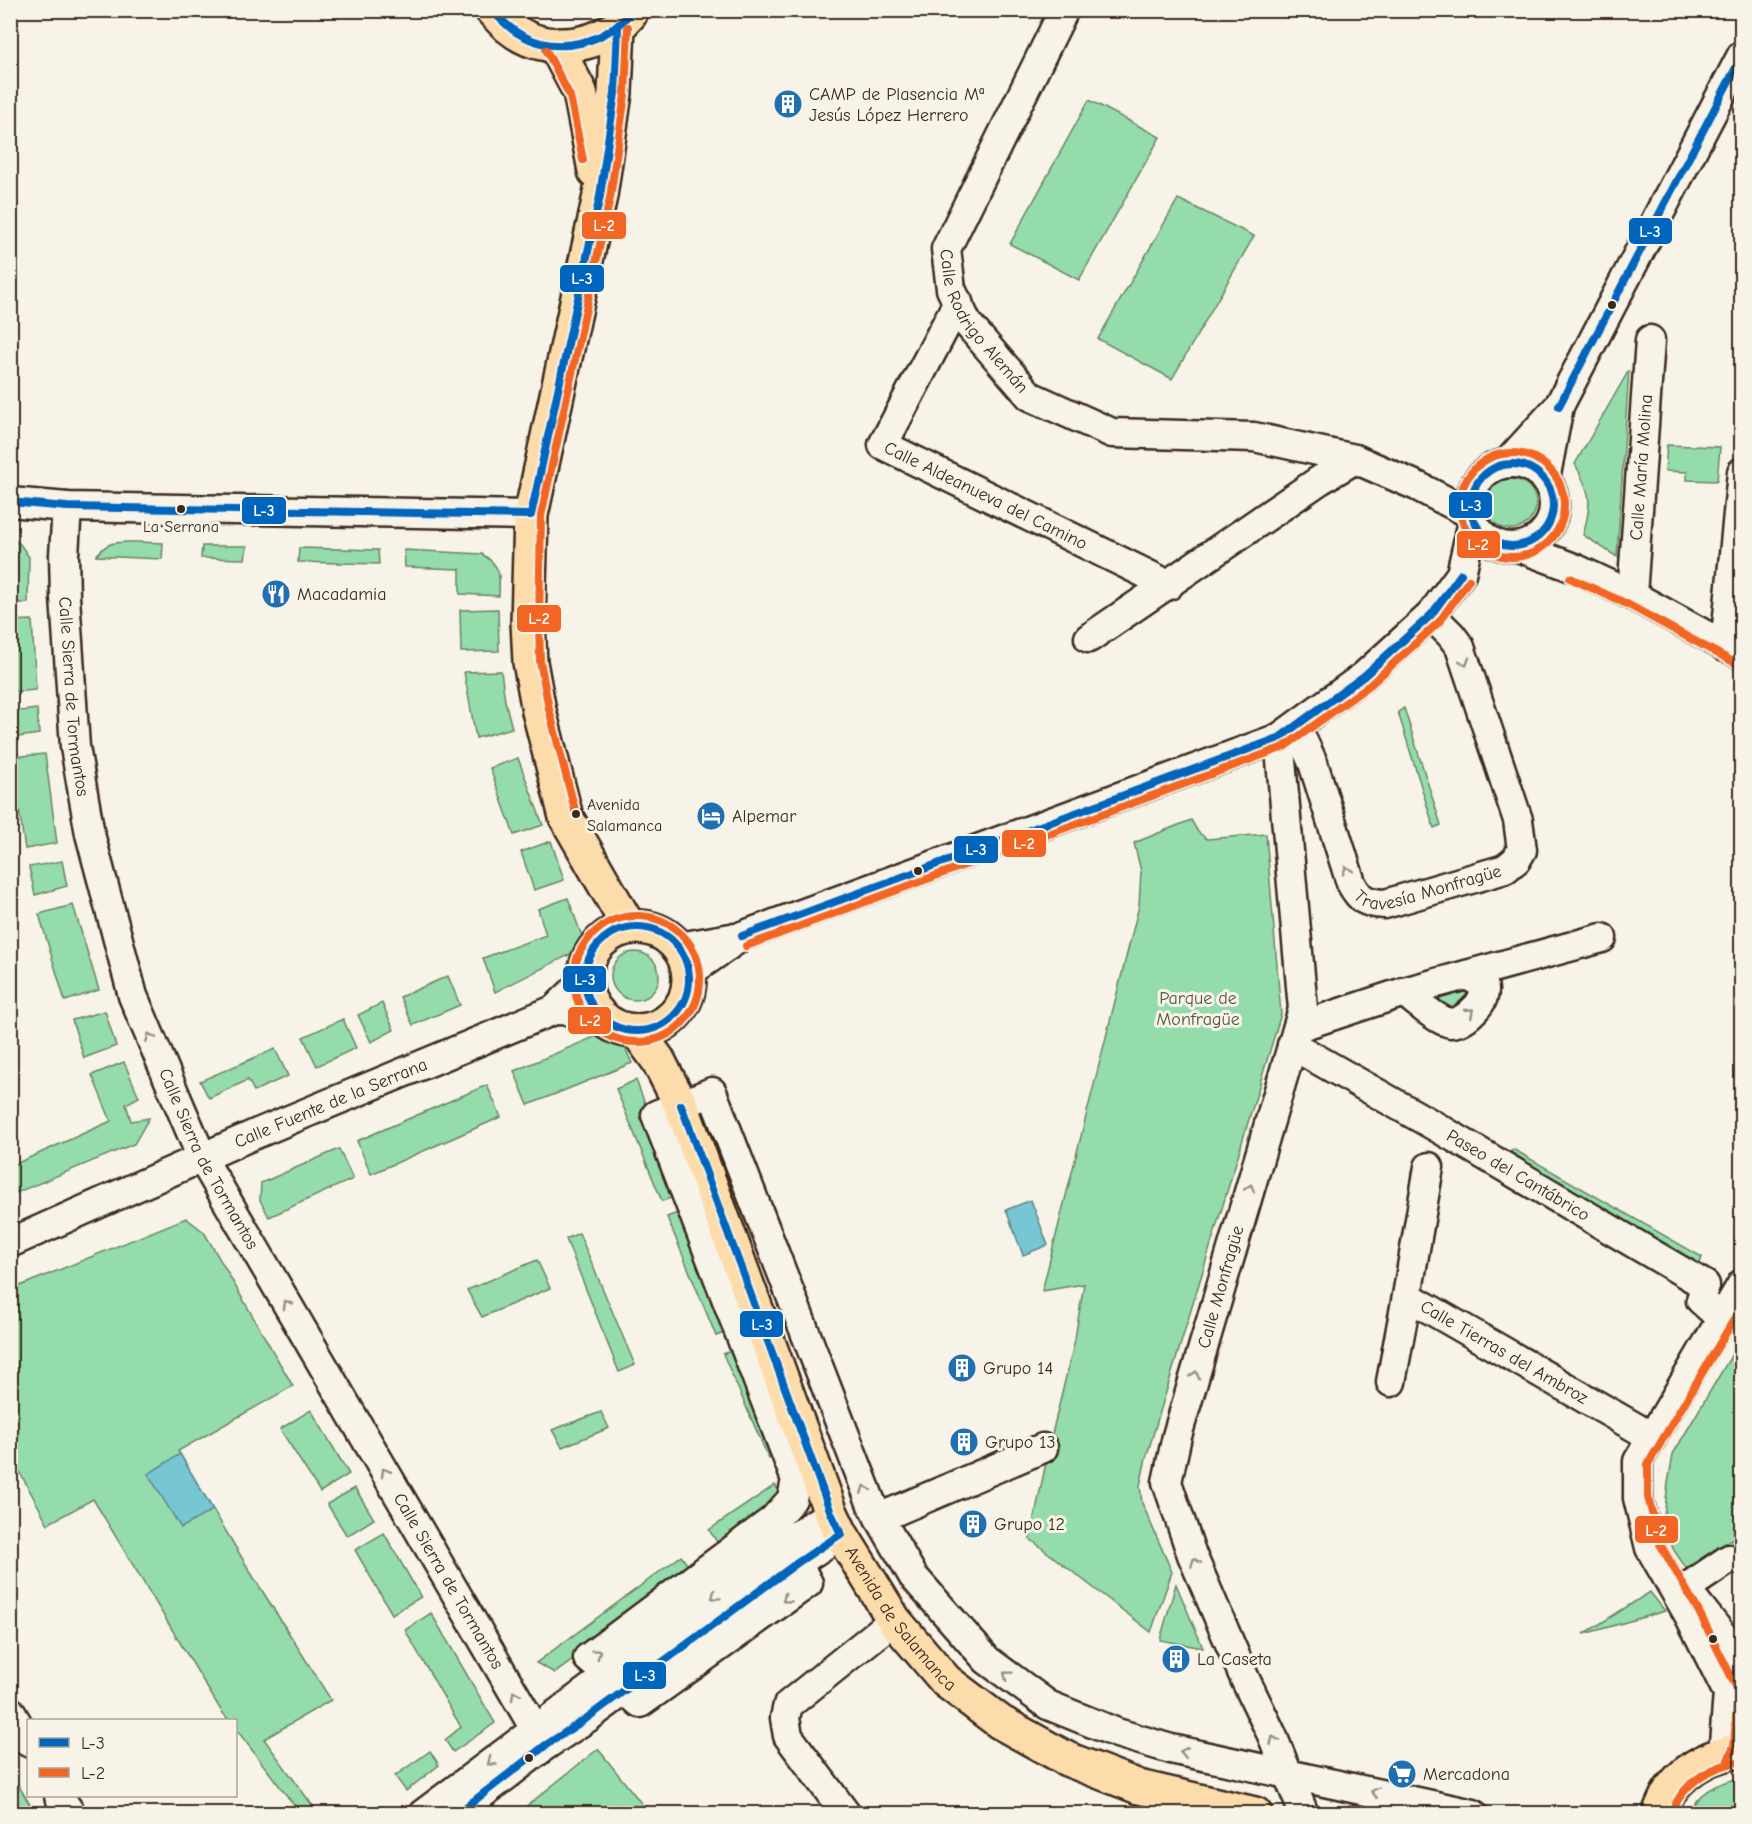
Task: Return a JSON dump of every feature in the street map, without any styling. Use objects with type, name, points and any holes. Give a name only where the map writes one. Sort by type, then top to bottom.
[{"type":"main road","points":[[492,10],[510,28],[531,40],[555,45],[578,44],[598,38],[626,19]]},
{"type":"main road","points":[[615,933],[566,817],[539,711],[530,662],[528,622],[531,514],[600,196],[626,19]]},
{"type":"main road","points":[[555,45],[580,92],[600,196]]},
{"type":"main road","points":[[643,926],[657,930],[669,937],[684,960],[689,987],[685,1001],[677,1013],[651,1027],[621,1029],[607,1022],[587,997],[584,981],[586,966],[592,952],[615,933],[643,926]]},
{"type":"main road","name":"Avenida de Salamanca","points":[[651,1027],[658,1060],[681,1105],[836,1523],[894,1620],[946,1681],[1000,1722],[1066,1759],[1139,1787],[1255,1814]]},
{"type":"main road","points":[[1659,1814],[1671,1789],[1692,1768],[1730,1752]]},
{"type":"street","name":"Calle Rodrigo Alemán","points":[[1064,10],[946,249],[951,289],[967,322],[1030,396],[1112,433],[1254,437],[1355,459],[1473,507]]},
{"type":"street","points":[[1506,464],[1559,406],[1742,55]]},
{"type":"street","name":"Calle Aldeanueva del Camino","points":[[958,302],[883,445],[1169,585]]},
{"type":"street","name":"Calle María Molina","points":[[1632,595],[1650,340]]},
{"type":"street","points":[[1545,480],[1559,406]]},
{"type":"street","points":[[1089,638],[1320,480],[1355,459]]},
{"type":"street","points":[[684,960],[742,936],[1288,732],[1364,676],[1431,615],[1461,574],[1513,546],[1531,542],[1542,534],[1550,523],[1554,510],[1553,496],[1539,473],[1527,466],[1506,464],[1487,471],[1473,507],[1461,574]]},
{"type":"street","points":[[1473,507],[1481,533],[1491,542],[1513,546],[1574,568],[1632,595],[1733,651],[1742,472]]},
{"type":"street","points":[[10,502],[67,507],[531,514]]},
{"type":"street","name":"Calle Sierra de Tormantos","points":[[67,507],[64,576],[75,747],[90,834],[133,996],[202,1158],[540,1737]]},
{"type":"street","points":[[1550,523],[1574,568]]},
{"type":"street","name":"Travesía Monfragüe","points":[[1288,732],[1313,763],[1358,896],[1371,903],[1385,904],[1505,869],[1516,861],[1522,850],[1518,820],[1460,647],[1451,634],[1431,615]]},
{"type":"street","name":"Calle Monfragüe","points":[[1288,732],[1303,1009],[1181,1424],[1167,1482],[1192,1555],[1304,1814]]},
{"type":"street","points":[[1295,1036],[1404,992],[1602,938]]},
{"type":"street","points":[[1404,992],[1442,1019],[1450,1023],[1458,1022],[1478,1006],[1484,994],[1483,984],[1467,975]]},
{"type":"street","points":[[554,1010],[584,981]]},
{"type":"street","points":[[554,1010],[596,1011]]},
{"type":"street","name":"Calle Fuente de la Serrana","points":[[10,1243],[264,1131],[554,1010]]},
{"type":"street","name":"Paseo del Cantábrico","points":[[1295,1036],[1467,1145],[1705,1285],[1701,1300],[1722,1318]]},
{"type":"street","points":[[836,1523],[785,1542],[588,1658],[640,1703],[808,1583],[785,1542],[796,1480],[656,1116],[712,1092],[872,1505],[913,1576],[987,1660],[1047,1705],[1117,1733],[1171,1749],[1473,1814]]},
{"type":"street","name":"Calle Tierras del Ambroz","points":[[1429,1167],[1407,1296],[1652,1437]]},
{"type":"street","points":[[1730,1752],[1724,1744],[1728,1693],[1690,1617],[1650,1548],[1638,1498],[1638,1461],[1742,1284]]},
{"type":"street","points":[[1391,1382],[1407,1296]]},
{"type":"street","points":[[879,1518],[1043,1448]]},
{"type":"street","points":[[1650,1548],[1686,1588],[1742,1660]]},
{"type":"street","points":[[1686,1588],[1729,1559],[1742,1560]]},
{"type":"street","points":[[846,1814],[788,1736],[784,1718],[788,1705],[894,1620]]},
{"type":"street","points":[[423,1814],[540,1737],[587,1718],[616,1683]]},
{"type":"street","points":[[10,1711],[27,1740]]},
{"type":"street","points":[[456,1814],[540,1737]]},
{"type":"street","points":[[60,1797],[71,1814]]},
{"type":"green space","points":[[1089,100],[1160,137],[1079,280],[1010,244]]},
{"type":"green space","points":[[1178,199],[1254,236],[1172,379],[1098,339]]},
{"type":"green space","points":[[1629,370],[1617,557],[1583,535],[1589,499],[1585,484],[1575,464]]},
{"type":"green space","points":[[1667,445],[1720,447],[1717,481],[1687,480],[1687,472],[1665,471]]},
{"type":"green space","points":[[1511,479],[1529,486],[1536,504],[1529,522],[1511,529],[1493,522],[1486,504],[1493,486]]},
{"type":"green space","points":[[10,537],[20,544],[29,557],[28,603],[11,603]]},
{"type":"green space","points":[[119,542],[163,543],[162,559],[96,556],[110,545]]},
{"type":"green space","points":[[202,546],[247,546],[245,559],[201,558]]},
{"type":"green space","points":[[299,548],[378,550],[379,564],[298,562]]},
{"type":"green space","points":[[404,550],[482,554],[496,567],[499,596],[460,594],[460,569],[405,567]]},
{"type":"green space","points":[[498,609],[499,651],[461,652],[460,610]]},
{"type":"green space","points":[[32,620],[36,690],[11,692],[11,621]]},
{"type":"green space","points":[[501,671],[512,728],[476,738],[464,672]]},
{"type":"green space","points":[[1404,708],[1441,825],[1434,828],[1398,712]]},
{"type":"green space","points":[[37,709],[39,734],[11,738],[11,712]]},
{"type":"green space","points":[[45,754],[57,843],[25,849],[11,757]]},
{"type":"green space","points":[[518,758],[543,825],[514,835],[490,768]]},
{"type":"green space","name":"Parque de Monfragüe","points":[[1191,820],[1198,832],[1207,839],[1266,834],[1281,1014],[1146,1458],[1140,1486],[1142,1503],[1172,1572],[1151,1632],[1030,1539],[1074,1344],[1084,1284],[1042,1291],[1139,906],[1141,871],[1134,843]]},
{"type":"green space","points":[[551,841],[564,880],[534,890],[521,852]]},
{"type":"green space","points":[[62,861],[67,886],[35,895],[29,867]]},
{"type":"green space","points":[[568,898],[583,939],[571,954],[495,992],[483,958],[546,935],[538,909]]},
{"type":"green space","points":[[73,905],[99,990],[65,1001],[39,914]]},
{"type":"green space","points":[[635,952],[652,959],[659,976],[652,993],[635,1000],[618,993],[611,976],[618,959]]},
{"type":"green space","points":[[448,976],[460,1005],[413,1025],[400,997]]},
{"type":"green space","points":[[1473,986],[1457,1015],[1420,995]]},
{"type":"green space","points":[[382,1003],[394,1030],[371,1042],[358,1015]]},
{"type":"green space","points":[[105,1011],[116,1046],[84,1058],[72,1020]]},
{"type":"green space","points":[[343,1019],[356,1048],[317,1066],[303,1037]]},
{"type":"green space","points":[[606,1032],[625,1048],[632,1063],[528,1105],[514,1071]]},
{"type":"green space","points":[[275,1049],[288,1076],[254,1091],[248,1080],[209,1098],[200,1081]]},
{"type":"green space","points":[[124,1062],[139,1097],[126,1104],[131,1121],[149,1118],[134,1144],[11,1195],[11,1166],[111,1121],[92,1075]]},
{"type":"green space","points":[[636,1080],[680,1195],[662,1201],[616,1089]]},
{"type":"green space","points":[[487,1085],[501,1117],[371,1174],[357,1141]]},
{"type":"green space","points":[[339,1149],[353,1179],[269,1217],[260,1200],[261,1183]]},
{"type":"green space","points":[[1513,1149],[1702,1257],[1698,1270],[1506,1160]]},
{"type":"green space","points":[[686,1210],[730,1331],[716,1336],[667,1217]]},
{"type":"green space","points":[[186,1218],[204,1232],[293,1386],[178,1451],[331,1700],[264,1739],[318,1813],[300,1813],[237,1730],[237,1719],[228,1719],[222,1712],[93,1499],[48,1524],[11,1456],[10,1290]]},
{"type":"green space","points":[[579,1233],[635,1365],[619,1372],[566,1239]]},
{"type":"green space","points":[[537,1260],[550,1288],[482,1317],[467,1290]]},
{"type":"green space","points":[[1741,1339],[1741,1533],[1686,1568],[1673,1549],[1664,1517],[1673,1454]]},
{"type":"green space","points":[[736,1349],[777,1456],[769,1459],[723,1354]]},
{"type":"green space","points":[[311,1410],[349,1474],[320,1492],[280,1429]]},
{"type":"green space","points":[[601,1412],[609,1428],[562,1447],[552,1430]]},
{"type":"green space","points":[[775,1485],[786,1502],[721,1548],[709,1530]]},
{"type":"green space","points":[[355,1488],[374,1519],[347,1536],[327,1504]]},
{"type":"green space","points":[[384,1533],[421,1597],[392,1614],[355,1550]]},
{"type":"green space","points":[[681,1556],[693,1572],[555,1673],[536,1663]]},
{"type":"green space","points":[[1176,1584],[1203,1648],[1160,1640]]},
{"type":"green space","points":[[1650,1592],[1665,1611],[1584,1634]]},
{"type":"green space","points":[[431,1613],[495,1723],[453,1752],[445,1740],[461,1727],[405,1630]]},
{"type":"green space","points":[[598,1749],[649,1813],[518,1813]]},
{"type":"green space","points":[[430,1751],[439,1765],[406,1791],[395,1776]]},
{"type":"green space","points":[[11,1773],[35,1813],[11,1813]]},
{"type":"green space","points":[[1741,1778],[1741,1813],[1689,1813],[1704,1793],[1725,1782]]},
{"type":"water","points":[[1031,1200],[1048,1245],[1023,1255],[1006,1210]]},
{"type":"water","points":[[180,1454],[213,1510],[181,1528],[148,1474]]},
{"type":"transit line","name":"L-3","points":[[492,10],[521,35],[551,45],[581,43],[596,38],[609,31],[633,10]]},
{"type":"transit line","name":"L-3","points":[[10,502],[67,507],[531,515],[600,196],[615,93],[618,27]]},
{"type":"transit line","name":"L-2","points":[[576,814],[549,709],[540,661],[541,516],[610,198],[625,95],[628,27]]},
{"type":"transit line","name":"L-2","points":[[546,50],[570,96],[583,160]]},
{"type":"transit line","name":"L-3","points":[[1559,406],[1742,56]]},
{"type":"transit line","name":"L-2","points":[[1512,453],[1532,457],[1549,468],[1560,485],[1564,505],[1560,525],[1549,542],[1532,553],[1512,557],[1492,553],[1475,542],[1464,525],[1460,505],[1464,485],[1475,468],[1492,457],[1512,453]]},
{"type":"transit line","name":"L-3","points":[[1504,464],[1520,464],[1535,471],[1546,482],[1553,497],[1553,505],[1550,521],[1541,534],[1520,546],[1504,546],[1489,539],[1478,528],[1471,513],[1471,497],[1478,482],[1489,471],[1504,464]]},
{"type":"transit line","name":"L-3","points":[[742,936],[1279,738],[1364,676],[1431,615],[1461,574]]},
{"type":"transit line","name":"L-2","points":[[1570,578],[1627,604],[1737,664]]},
{"type":"transit line","name":"L-2","points":[[746,946],[1284,747],[1371,684],[1439,622],[1469,580]]},
{"type":"transit line","name":"L-2","points":[[637,916],[661,921],[681,935],[695,955],[700,979],[695,1003],[681,1023],[661,1037],[637,1042],[613,1037],[593,1023],[579,1003],[574,979],[579,955],[593,935],[613,921],[637,916]]},
{"type":"transit line","name":"L-3","points":[[637,927],[657,931],[674,942],[685,959],[689,979],[685,999],[674,1016],[657,1027],[637,1031],[617,1027],[600,1016],[589,999],[585,979],[589,959],[600,942],[617,931],[637,927]]},
{"type":"transit line","name":"L-3","points":[[457,1814],[546,1745],[587,1718],[797,1563],[841,1534],[831,1513],[681,1105]]},
{"type":"transit line","name":"L-2","points":[[1728,1759],[1734,1746],[1738,1690],[1699,1612],[1660,1544],[1648,1497],[1648,1464],[1742,1306]]},
{"type":"transit line","name":"L-2","points":[[1671,1814],[1683,1793],[1699,1778],[1719,1767],[1742,1761]]},
{"type":"place","name":"CAMP de Plasencia Mª Jesús López Herrero","points":[[788,104]]},
{"type":"place","name":"La Serrana","points":[[181,509]]},
{"type":"place","name":"Macadamia","points":[[276,594]]},
{"type":"place","name":"Avenida Salamanca","points":[[576,814]]},
{"type":"place","name":"Alpemar","points":[[711,816]]},
{"type":"place","name":"Grupo 14","points":[[962,1368]]},
{"type":"place","name":"Grupo 13","points":[[964,1442]]},
{"type":"place","name":"Grupo 12","points":[[973,1524]]},
{"type":"place","name":"La Caseta","points":[[1176,1659]]},
{"type":"place","name":"Mercadona","points":[[1402,1774]]}]
